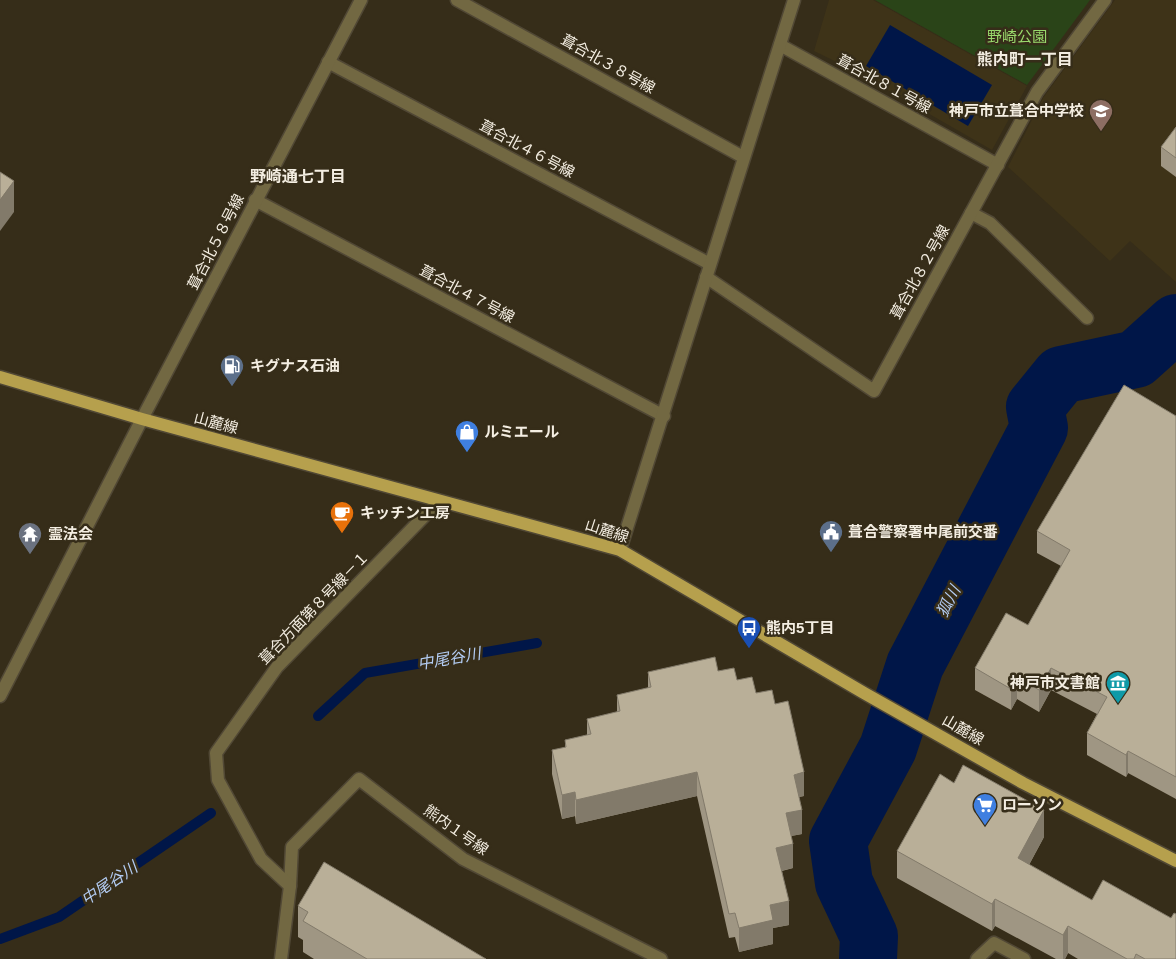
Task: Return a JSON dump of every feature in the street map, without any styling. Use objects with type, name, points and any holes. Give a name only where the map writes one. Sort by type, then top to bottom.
[{"type":"main road","name":"山麓線","points":[[0,377],[142,419],[620,550],[864,693],[1023,783],[1176,861]]},
{"type":"street","name":"葺合北５８号線","points":[[0,696],[255,200],[361,0]]},
{"type":"street","name":"葺合北３８号線","points":[[457,0],[743,157]]},
{"type":"street","points":[[620,550],[664,416],[743,157],[794,0]]},
{"type":"street","name":"葺合北８２号線","points":[[708,270],[874,391],[1037,92],[1105,0]]},
{"type":"street","name":"葺合北８１号線","points":[[780,46],[998,165]]},
{"type":"street","name":"葺合北４６号線","points":[[328,62],[708,270]]},
{"type":"street","name":"葺合北４７号線","points":[[255,200],[664,416]]},
{"type":"street","points":[[971,213],[990,223],[1086,318]]},
{"type":"street","name":"葺合方面第８号線－１","points":[[290,886],[261,859],[218,780],[216,754],[277,667],[439,501]]},
{"type":"street","name":"熊内１号線","points":[[290,886],[292,847],[359,779],[463,860],[661,959]]},
{"type":"street","points":[[281,959],[290,886]]},
{"type":"street","points":[[977,959],[994,942],[1024,959]]},
{"type":"shaded area","name":"神戸市立葺合中学校","points":[[829,0],[873,0],[1027,86],[992,150],[851,69],[814,51]]},
{"type":"shaded area","name":"神戸市立葺合中学校","points":[[1115,0],[1176,0],[1176,282],[1130,241],[1110,261],[1008,167],[1043,98]]},
{"type":"green space","name":"野崎公園","points":[[875,0],[1090,0],[1027,85]]},
{"type":"water","points":[[890,25],[992,85],[968,126],[866,66]]},
{"type":"building","points":[[1176,127],[1176,158],[1161,147]]},
{"type":"building","points":[[0,172],[14,181],[0,200]]},
{"type":"building","points":[[1124,385],[1176,416],[1176,777],[1128,751],[1126,755],[1087,733],[1107,697],[1051,668],[1039,690],[1017,677],[1011,689],[975,668],[1006,613],[1028,625],[1070,550],[1037,531]]},
{"type":"building","points":[[715,657],[718,671],[734,668],[737,680],[752,677],[756,693],[772,690],[775,704],[788,701],[804,772],[794,775],[802,810],[786,813],[793,844],[776,848],[789,901],[770,905],[773,920],[739,928],[735,913],[729,914],[697,772],[576,800],[575,792],[562,795],[552,750],[566,747],[565,740],[591,734],[587,719],[620,711],[617,695],[651,687],[648,672]]},
{"type":"building","points":[[963,765],[1044,810],[1018,858],[1092,900],[1103,880],[1171,918],[1174,913],[1176,914],[1176,959],[1145,959],[1136,954],[1134,959],[1127,959],[1068,926],[1063,935],[995,899],[992,904],[897,851],[940,774],[954,783]]},
{"type":"building","points":[[324,862],[486,959],[367,959],[303,921],[308,912],[298,906]]},
{"type":"waterway","name":"狐川","points":[[868,959],[869,936],[844,883],[838,841],[888,748],[915,665],[1039,428],[1035,407],[1061,375],[1136,359],[1176,323]]},
{"type":"waterway","name":"中尾谷川","points":[[318,716],[365,673],[537,643]]},
{"type":"waterway","name":"中尾谷川","points":[[0,939],[59,917],[211,813]]},
{"type":"place","name":"神戸市立葺合中学校","points":[[1101,132]]},
{"type":"place","name":"キグナス石油","points":[[232,387]]},
{"type":"place","name":"ルミエール","points":[[467,453]]},
{"type":"place","name":"キッチン工房","points":[[342,534]]},
{"type":"place","name":"葺合警察署中尾前交番","points":[[831,553]]},
{"type":"place","name":"霊法会","points":[[30,555]]},
{"type":"place","name":"熊内5丁目","points":[[749,649]]},
{"type":"place","name":"神戸市文書館","points":[[1118,704]]},
{"type":"place","name":"ローソン","points":[[985,826]]},
{"type":"district","name":"熊内町一丁目","points":[[1025,59]]},
{"type":"district","name":"野崎通七丁目","points":[[298,176]]}]
